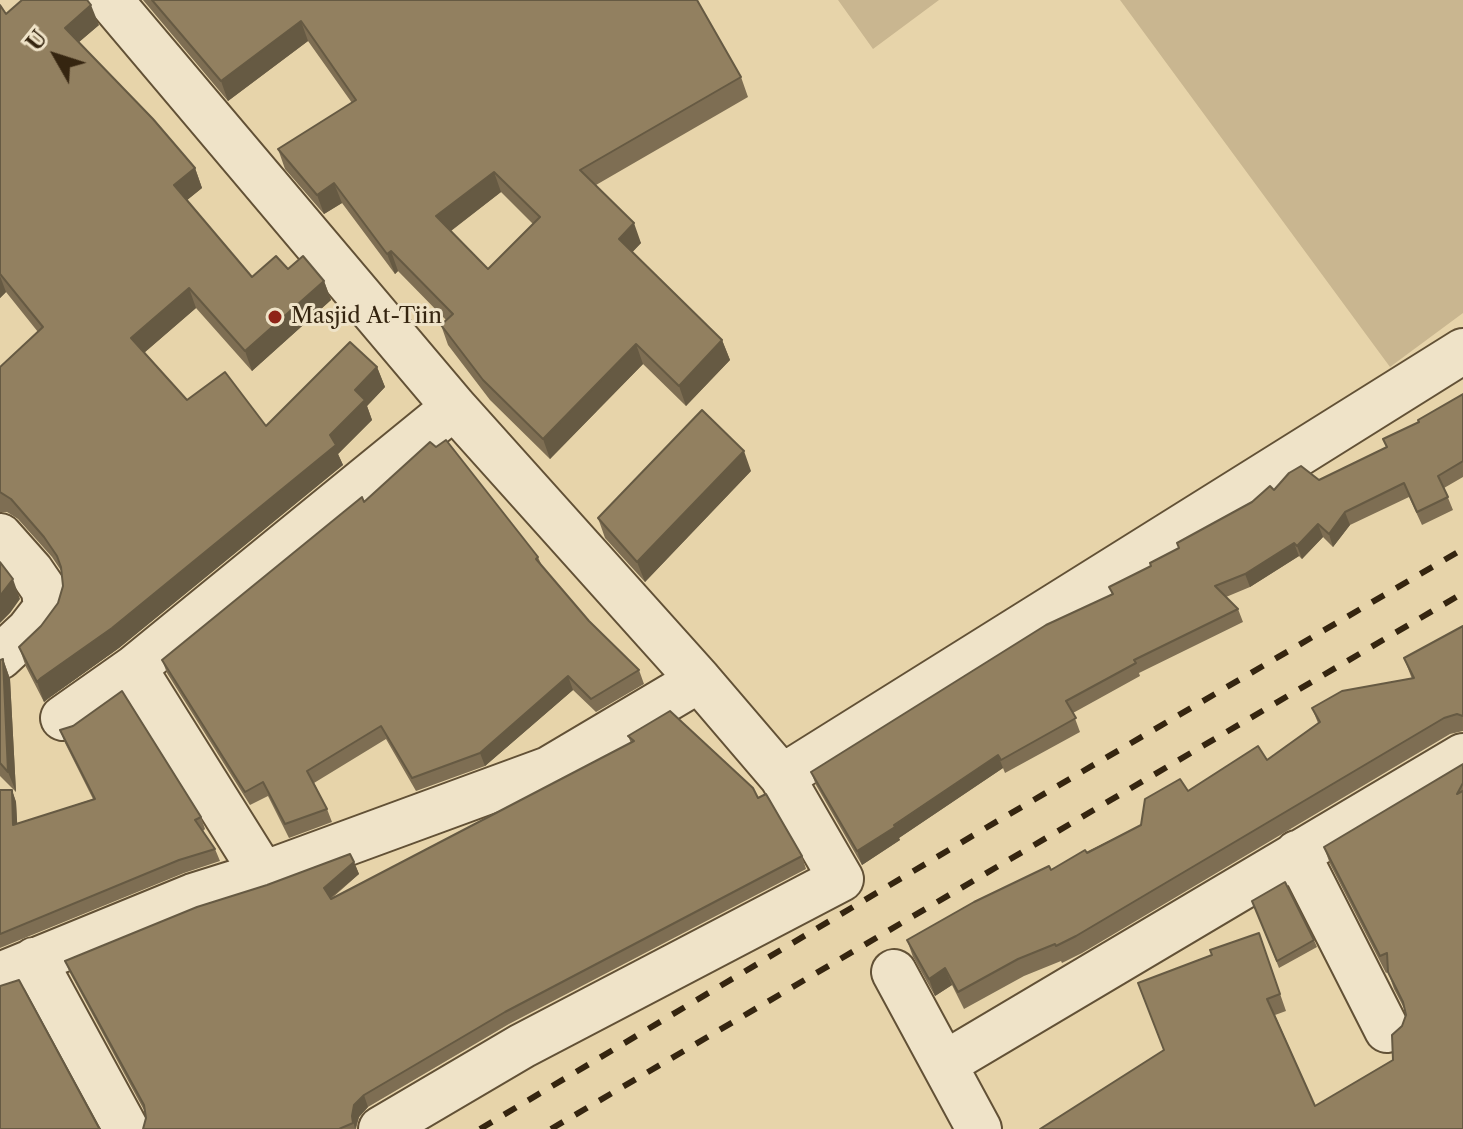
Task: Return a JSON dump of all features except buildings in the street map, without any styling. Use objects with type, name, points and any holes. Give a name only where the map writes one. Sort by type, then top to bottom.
[{"type":"street","points":[[110,0],[454,407],[782,777],[841,879],[522,1046],[381,1129]]},
{"type":"street","points":[[782,777],[1463,351]]},
{"type":"street","points":[[63,718],[134,668],[454,407]]},
{"type":"street","points":[[0,536],[44,590],[46,608],[29,630],[0,657]]},
{"type":"street","points":[[134,668],[263,874]]},
{"type":"street","points":[[126,1129],[17,967],[193,896],[263,874],[549,769],[699,680]]},
{"type":"street","points":[[944,1064],[1463,756]]},
{"type":"street","points":[[1297,853],[1387,1030]]},
{"type":"street","points":[[894,972],[979,1129]]},
{"type":"shaded area","points":[[838,0],[939,0],[873,49]]},
{"type":"shaded area","points":[[1120,0],[1463,0],[1463,313],[1390,367]]},
{"type":"railway","points":[[480,1129],[1463,549]]},
{"type":"railway","points":[[551,1129],[1463,593]]},
{"type":"place","name":"Masjid At-Tiin","points":[[275,317]]}]
